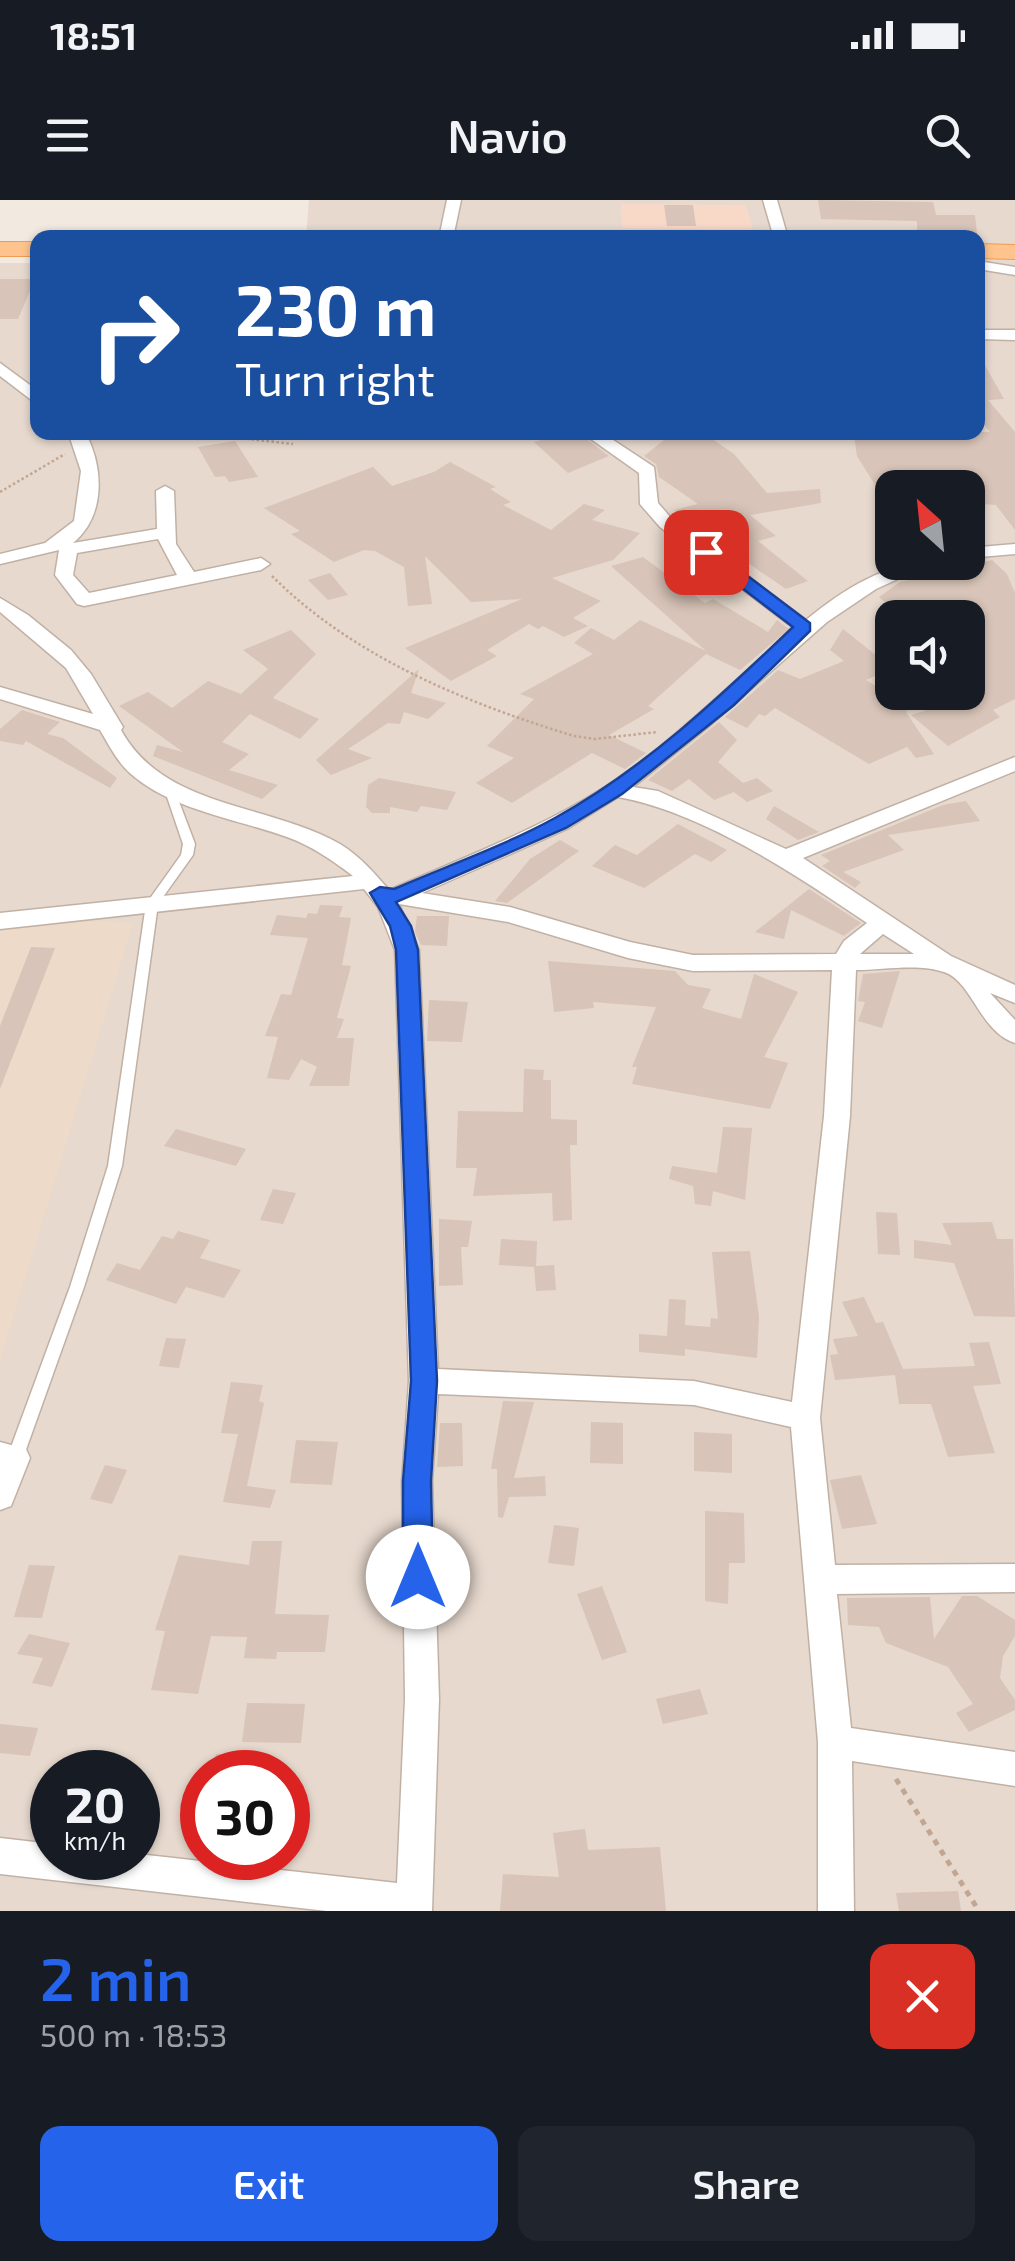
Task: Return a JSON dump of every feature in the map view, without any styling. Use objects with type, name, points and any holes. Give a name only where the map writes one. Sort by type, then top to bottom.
[{"type":"main road","points":[[0,249],[30,249]]},
{"type":"main road","points":[[985,251],[1015,252]]},
{"type":"street","points":[[448,230],[454,200]]},
{"type":"street","points":[[770,200],[779,230]]},
{"type":"street","points":[[985,266],[1015,271]]},
{"type":"street","points":[[985,334],[1015,335]]},
{"type":"street","points":[[0,368],[30,393]]},
{"type":"street","points":[[81,440],[91,469],[89,509],[80,530],[65,546],[64,575],[84,600],[261,564]]},
{"type":"street","points":[[601,440],[648,472],[649,504],[666,523],[804,627]]},
{"type":"street","points":[[166,492],[164,533],[189,579]]},
{"type":"street","points":[[0,560],[65,546],[164,533]]},
{"type":"street","points":[[985,552],[1015,549]]},
{"type":"street","points":[[382,890],[559,824],[615,790],[696,726],[804,627],[882,580]]},
{"type":"street","points":[[0,604],[80,673],[136,770],[170,791],[308,835],[333,847],[382,890],[407,950],[424,1381],[417,1481],[422,1699],[416,1907],[0,1856]]},
{"type":"street","points":[[0,693],[113,727]]},
{"type":"street","points":[[786,857],[881,814],[1015,764]]},
{"type":"street","points":[[615,790],[650,796],[786,857],[953,966],[1015,995]]},
{"type":"street","points":[[0,921],[152,904],[382,890],[510,915],[628,950],[694,962],[768,966],[845,959],[953,966],[987,1008],[1015,1034]]},
{"type":"street","points":[[836,1911],[835,1742],[824,1580],[805,1418],[838,1116],[845,959],[852,947],[882,922]]},
{"type":"street","points":[[424,1381],[694,1394],[805,1418]]},
{"type":"street","points":[[0,1496],[7,1456]]},
{"type":"street","points":[[824,1580],[1015,1578]]},
{"type":"street","points":[[835,1742],[1015,1769]]},
{"type":"lane","points":[[7,1456],[78,1288],[116,1166],[152,904],[187,854],[189,844],[170,791]]},
{"type":"path","points":[[0,492],[77,440]]},
{"type":"path","points":[[258,440],[293,444]]},
{"type":"path","points":[[261,564],[301,608],[363,652],[522,719],[595,739],[696,726]]},
{"type":"path","points":[[879,1749],[979,1911]]},
{"type":"shaded area","points":[[309,200],[1015,200],[1015,1911],[0,1911],[0,263],[30,263],[30,440],[985,440],[985,230],[307,230]]},
{"type":"shaded area","points":[[621,204],[746,205],[753,230],[622,228]]},
{"type":"shaded area","points":[[0,918],[133,923],[0,1361]]},
{"type":"building","points":[[818,200],[933,202],[936,215],[975,215],[977,230],[917,230],[917,221],[821,219]]},
{"type":"building","points":[[664,205],[693,205],[696,226],[667,226]]},
{"type":"building","points":[[0,279],[30,279],[30,291],[18,319],[0,319]]},
{"type":"building","points":[[985,365],[1004,399],[988,400],[1015,432],[1015,530],[996,505],[985,504],[985,470],[875,470],[875,485],[857,456],[855,440],[985,440],[985,432],[990,432],[985,426]]},
{"type":"building","points":[[588,440],[609,456],[568,473],[534,442]]},
{"type":"building","points":[[664,440],[714,440],[734,454],[767,493],[820,489],[821,503],[750,515],[776,536],[758,541],[808,581],[786,589],[729,550],[722,552],[674,510],[698,504],[659,477],[656,464],[644,456]]},
{"type":"building","points":[[235,441],[258,477],[229,482],[225,476],[215,477],[198,447]]},
{"type":"building","points":[[450,462],[496,487],[490,489],[511,502],[503,505],[551,530],[584,504],[605,510],[592,520],[640,533],[613,560],[552,578],[601,601],[573,618],[588,626],[564,637],[529,624],[487,650],[497,656],[451,681],[405,648],[522,599],[471,602],[425,556],[432,604],[408,606],[404,567],[375,551],[364,550],[334,562],[291,534],[300,531],[264,508],[373,467],[392,486],[434,472]]},
{"type":"building","points":[[643,557],[705,603],[713,599],[768,632],[777,620],[789,629],[740,670],[706,654],[648,706],[654,709],[609,735],[646,753],[625,769],[592,753],[512,803],[476,783],[514,758],[487,746],[534,699],[520,694],[593,654],[574,643],[591,628],[614,640],[640,620],[706,651],[611,566]]},
{"type":"building","points":[[992,560],[1007,574],[1015,593],[1015,699],[993,710],[1000,717],[948,746],[911,715],[927,710],[985,710],[985,600],[879,597],[908,580],[985,580],[985,562]]},
{"type":"building","points":[[330,573],[348,595],[328,600],[308,580]]},
{"type":"building","points":[[843,629],[875,654],[875,676],[866,680],[875,685],[875,710],[908,710],[934,754],[916,758],[907,747],[869,764],[775,708],[765,716],[759,714],[747,728],[725,717],[778,670],[800,679],[844,661],[830,650]]},
{"type":"building","points":[[291,630],[316,654],[273,698],[319,719],[300,739],[250,714],[222,742],[249,754],[229,770],[278,785],[262,799],[153,756],[157,745],[183,752],[119,706],[148,692],[172,708],[208,681],[241,694],[268,669],[243,650]]},
{"type":"building","points":[[419,669],[411,693],[446,703],[428,719],[404,712],[400,724],[388,723],[348,749],[372,758],[331,775],[316,760]]},
{"type":"building","points":[[22,710],[60,722],[47,734],[63,738],[117,778],[110,788],[26,741],[23,745],[0,741],[0,729]]},
{"type":"building","points":[[719,722],[737,740],[718,762],[743,783],[757,778],[773,791],[747,802],[734,792],[714,800],[689,779],[672,791],[648,780]]},
{"type":"building","points":[[379,778],[456,792],[447,810],[421,806],[417,812],[390,807],[390,813],[372,813],[366,807],[368,785]]},
{"type":"building","points":[[966,801],[980,821],[888,835],[904,850],[843,872],[861,882],[855,888],[822,866],[830,861],[821,855],[943,805]]},
{"type":"building","points":[[774,806],[819,832],[798,840],[766,819]]},
{"type":"building","points":[[678,824],[727,850],[711,862],[695,854],[644,888],[592,866],[615,845],[637,855]]},
{"type":"building","points":[[560,840],[579,851],[507,903],[495,901],[530,859]]},
{"type":"building","points":[[809,889],[861,923],[844,936],[791,910],[784,939],[755,932]]},
{"type":"building","points":[[320,905],[343,906],[339,917],[351,918],[342,965],[351,966],[337,1018],[344,1019],[337,1038],[354,1038],[349,1086],[309,1086],[317,1067],[301,1059],[289,1080],[267,1078],[278,1037],[265,1036],[281,994],[291,995],[308,938],[270,935],[277,915],[306,918],[308,913],[317,914]]},
{"type":"building","points":[[417,916],[449,916],[447,946],[421,945],[415,932]]},
{"type":"building","points":[[31,947],[55,948],[0,1089],[0,1026]]},
{"type":"building","points":[[548,961],[675,971],[688,985],[711,989],[702,1008],[741,1019],[754,974],[798,992],[764,1057],[788,1063],[770,1109],[632,1084],[637,1067],[632,1067],[656,1007],[593,1002],[594,1008],[554,1012]]},
{"type":"building","points":[[900,971],[882,1028],[858,1021],[865,1002],[858,1001],[863,974]]},
{"type":"building","points":[[429,1000],[468,1002],[462,1042],[427,1041]]},
{"type":"building","points":[[524,1069],[544,1070],[543,1080],[551,1080],[551,1119],[577,1120],[577,1145],[570,1145],[572,1220],[553,1221],[552,1193],[473,1196],[477,1168],[456,1168],[458,1111],[523,1112]]},
{"type":"building","points":[[723,1127],[752,1128],[745,1200],[713,1191],[711,1206],[695,1204],[693,1186],[669,1179],[672,1166],[717,1173]]},
{"type":"building","points":[[176,1129],[246,1149],[236,1166],[164,1146]]},
{"type":"building","points":[[273,1189],[296,1193],[283,1224],[260,1220]]},
{"type":"building","points":[[876,1212],[897,1213],[900,1255],[878,1254]]},
{"type":"building","points":[[439,1219],[472,1221],[468,1247],[461,1247],[463,1285],[439,1286]]},
{"type":"building","points":[[992,1222],[997,1239],[1013,1239],[1015,1317],[974,1316],[954,1263],[914,1258],[914,1240],[952,1245],[942,1223]]},
{"type":"building","points":[[178,1231],[210,1240],[200,1258],[241,1270],[224,1298],[186,1287],[176,1304],[106,1280],[117,1263],[140,1270],[162,1236],[173,1239]]},
{"type":"building","points":[[501,1239],[537,1241],[536,1266],[554,1265],[556,1290],[536,1291],[534,1267],[499,1265]]},
{"type":"building","points":[[750,1251],[759,1317],[757,1358],[685,1349],[685,1356],[639,1352],[639,1334],[667,1336],[669,1299],[686,1300],[685,1325],[710,1327],[711,1318],[718,1319],[712,1252]]},
{"type":"building","points":[[864,1297],[876,1323],[883,1322],[903,1369],[975,1366],[969,1343],[989,1342],[1001,1384],[973,1386],[995,1453],[948,1457],[931,1404],[899,1404],[895,1375],[835,1380],[830,1355],[838,1354],[833,1339],[858,1336],[842,1302]]},
{"type":"building","points":[[166,1338],[186,1339],[179,1368],[159,1366]]},
{"type":"building","points":[[231,1382],[263,1385],[259,1401],[264,1403],[247,1486],[276,1490],[270,1508],[223,1502],[238,1434],[221,1433]]},
{"type":"building","points":[[503,1401],[534,1402],[514,1478],[545,1476],[546,1496],[509,1497],[503,1518],[498,1517],[497,1469],[491,1469]]},
{"type":"building","points":[[591,1422],[623,1423],[623,1464],[590,1463]]},
{"type":"building","points":[[440,1423],[462,1423],[463,1466],[437,1467]]},
{"type":"building","points":[[694,1432],[732,1434],[732,1473],[694,1471]]},
{"type":"building","points":[[296,1440],[338,1442],[332,1485],[290,1483]]},
{"type":"building","points":[[105,1465],[127,1470],[112,1504],[90,1499]]},
{"type":"building","points":[[861,1475],[877,1524],[842,1529],[830,1480]]},
{"type":"building","points":[[705,1511],[744,1513],[745,1563],[729,1563],[728,1604],[705,1601]]},
{"type":"building","points":[[554,1525],[579,1528],[574,1566],[548,1563]]},
{"type":"building","points":[[252,1541],[282,1541],[275,1614],[329,1615],[325,1652],[277,1652],[276,1659],[244,1658],[247,1637],[211,1636],[198,1694],[151,1690],[165,1631],[155,1630],[179,1555],[249,1565]]},
{"type":"building","points":[[29,1565],[55,1566],[42,1618],[14,1617]]},
{"type":"building","points":[[602,1586],[627,1652],[602,1660],[577,1594]]},
{"type":"building","points":[[962,1596],[977,1596],[1015,1620],[1015,1636],[1003,1656],[1000,1678],[1015,1700],[1015,1710],[969,1732],[956,1713],[973,1704],[948,1667],[886,1643],[879,1627],[848,1625],[847,1598],[930,1597],[934,1639]]},
{"type":"building","points":[[29,1634],[70,1643],[52,1687],[32,1683],[43,1658],[17,1654]]},
{"type":"building","points":[[700,1689],[708,1714],[663,1724],[656,1699]]},
{"type":"building","points":[[247,1703],[305,1704],[301,1743],[242,1742]]},
{"type":"building","points":[[0,1724],[38,1728],[30,1756],[0,1753]]},
{"type":"building","points":[[585,1829],[588,1850],[660,1847],[666,1911],[500,1911],[503,1874],[559,1877],[553,1833]]},
{"type":"building","points":[[958,1891],[961,1911],[899,1911],[896,1893]]},
{"type":"route","points":[[418,1577],[417,1481],[424,1381],[407,950],[400,926],[380,893],[396,896],[456,870],[559,824],[615,790],[727,701],[804,627],[706,552]]}]
